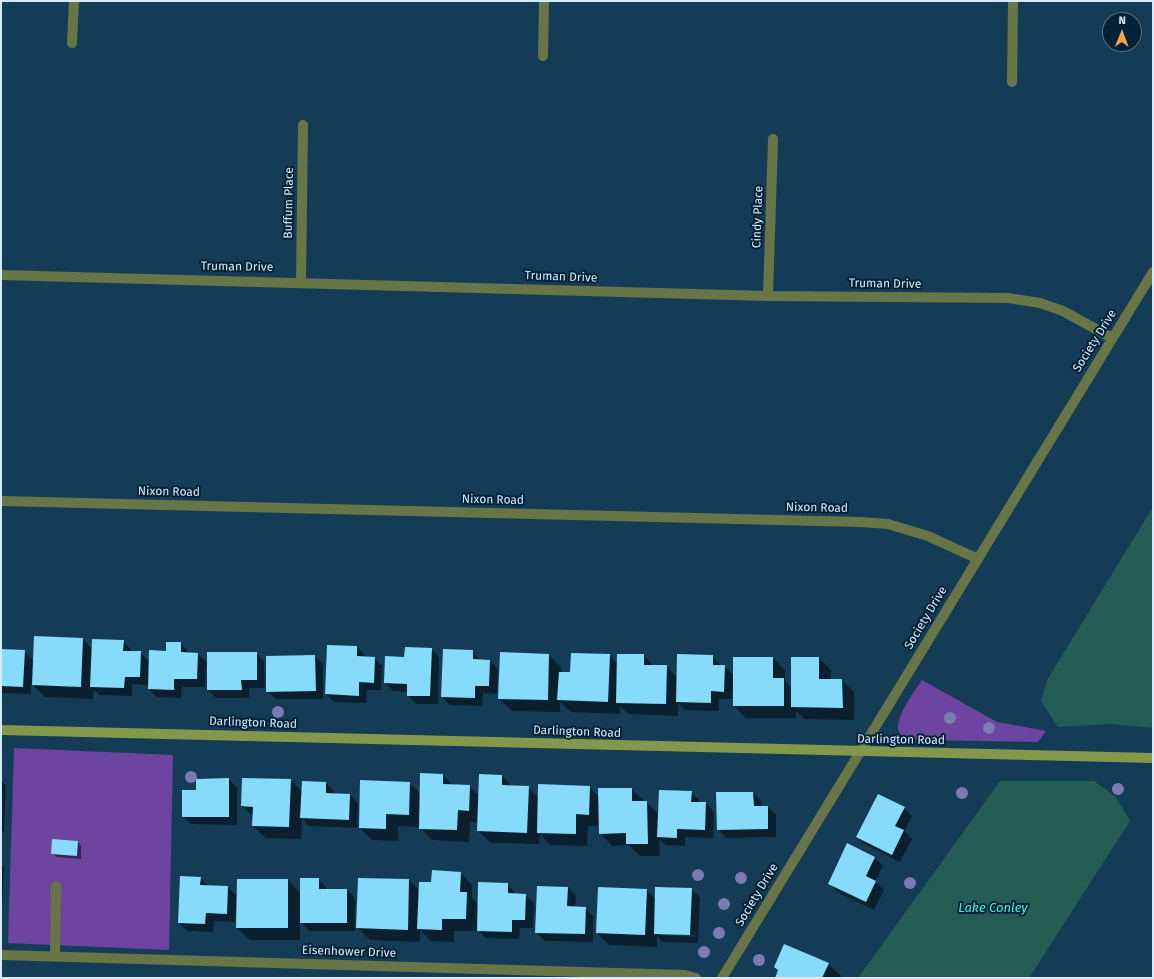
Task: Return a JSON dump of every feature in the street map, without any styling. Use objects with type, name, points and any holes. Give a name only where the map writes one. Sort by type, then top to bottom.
[{"type":"street","points":[[72,43],[74,1]]},
{"type":"street","points":[[543,56],[544,1]]},
{"type":"street","points":[[1012,82],[1013,1]]},
{"type":"street","name":"Buffum Place","points":[[302,282],[303,125]]},
{"type":"street","name":"Cindy Place","points":[[768,296],[773,139]]},
{"type":"street","name":"Society Drive","points":[[722,978],[1153,272]]},
{"type":"street","name":"Truman Drive","points":[[1,275],[302,282],[768,296],[1008,298],[1040,302],[1057,309],[1112,338]]},
{"type":"street","name":"Nixon Road","points":[[1,502],[860,522],[888,524],[928,536],[978,558]]},
{"type":"street","name":"Darlington Road","points":[[1,730],[1098,758],[1153,758]]},
{"type":"street","points":[[55,956],[56,886]]},
{"type":"street","name":"Eisenhower Drive","points":[[1,955],[685,975],[696,978]]},
{"type":"shaded area","points":[[922,680],[997,722],[1046,731],[1038,742],[916,740],[914,737],[904,737],[899,733],[898,726],[900,718],[908,700]]},
{"type":"shaded area","points":[[14,748],[173,755],[169,950],[8,943]]},
{"type":"water","points":[[1153,507],[1153,728],[1110,724],[1058,727],[1041,701],[1047,680]]},
{"type":"water","name":"Lake Conley","points":[[1000,781],[1094,781],[1116,797],[1130,821],[1029,978],[858,978]]},
{"type":"building","points":[[34,636],[83,638],[81,687],[32,685]]},
{"type":"building","points":[[92,639],[124,640],[123,651],[141,651],[140,677],[125,677],[124,688],[90,687]]},
{"type":"building","points":[[166,642],[181,642],[181,652],[198,653],[197,679],[174,679],[174,690],[148,689],[149,650],[166,651]]},
{"type":"building","points":[[327,645],[357,646],[357,656],[375,657],[374,683],[359,682],[359,696],[325,694]]},
{"type":"building","points":[[405,647],[432,648],[430,696],[407,696],[407,684],[384,683],[385,656],[404,657]]},
{"type":"building","points":[[1,649],[25,650],[23,687],[1,686]]},
{"type":"building","points":[[443,649],[473,650],[473,659],[490,660],[489,686],[475,686],[475,698],[441,697]]},
{"type":"building","points":[[207,652],[257,652],[257,680],[241,680],[242,690],[207,690]]},
{"type":"building","points":[[500,652],[549,654],[548,700],[498,699]]},
{"type":"building","points":[[571,653],[610,654],[608,702],[557,700],[559,672],[570,672]]},
{"type":"building","points":[[617,654],[644,654],[644,665],[667,665],[666,704],[616,703]]},
{"type":"building","points":[[677,654],[713,655],[713,665],[725,665],[724,692],[711,691],[711,703],[676,702]]},
{"type":"building","points":[[315,655],[316,691],[266,692],[266,656]]},
{"type":"building","points":[[733,657],[773,657],[773,678],[784,678],[784,706],[733,706]]},
{"type":"building","points":[[791,657],[819,657],[819,679],[842,679],[843,708],[791,707]]},
{"type":"building","points":[[420,773],[443,774],[443,784],[470,785],[469,811],[458,810],[457,830],[419,829]]},
{"type":"building","points":[[479,774],[502,775],[502,785],[529,786],[527,833],[477,831]]},
{"type":"building","points":[[229,778],[229,817],[182,817],[182,790],[196,790],[196,779]]},
{"type":"building","points":[[242,778],[291,779],[289,827],[252,826],[253,807],[241,806]]},
{"type":"building","points":[[360,780],[410,782],[409,815],[386,814],[386,829],[359,828]]},
{"type":"building","points":[[302,781],[326,782],[326,793],[350,794],[349,820],[300,818]]},
{"type":"building","points":[[538,784],[590,786],[589,815],[576,814],[576,834],[537,833]]},
{"type":"building","points":[[598,788],[632,788],[632,801],[647,801],[648,844],[626,844],[626,833],[599,834]]},
{"type":"building","points":[[659,790],[692,791],[691,802],[706,802],[705,830],[677,829],[677,838],[657,837]]},
{"type":"building","points":[[716,792],[753,792],[754,806],[768,806],[768,829],[717,830]]},
{"type":"building","points":[[878,794],[905,807],[895,826],[904,830],[892,855],[856,837]]},
{"type":"building","points":[[52,839],[78,841],[77,856],[51,854]]},
{"type":"building","points":[[847,843],[875,857],[866,876],[876,881],[866,902],[828,884]]},
{"type":"building","points":[[432,870],[461,872],[460,892],[467,892],[466,919],[442,919],[442,930],[417,929],[419,882],[431,882]]},
{"type":"building","points":[[180,876],[201,877],[200,885],[228,886],[227,914],[206,913],[205,924],[178,923]]},
{"type":"building","points":[[300,878],[319,878],[319,889],[347,889],[347,923],[300,923]]},
{"type":"building","points":[[358,878],[409,879],[408,930],[356,928]]},
{"type":"building","points":[[237,879],[288,879],[288,928],[236,928]]},
{"type":"building","points":[[478,882],[508,883],[508,893],[526,894],[525,920],[512,920],[512,932],[477,931]]},
{"type":"building","points":[[537,886],[568,887],[567,906],[586,907],[585,934],[535,933]]},
{"type":"building","points":[[598,887],[647,889],[645,935],[596,933]]},
{"type":"building","points":[[655,887],[692,888],[690,935],[654,934]]},
{"type":"building","points":[[784,944],[829,963],[822,978],[775,978],[778,970],[774,967]]}]
